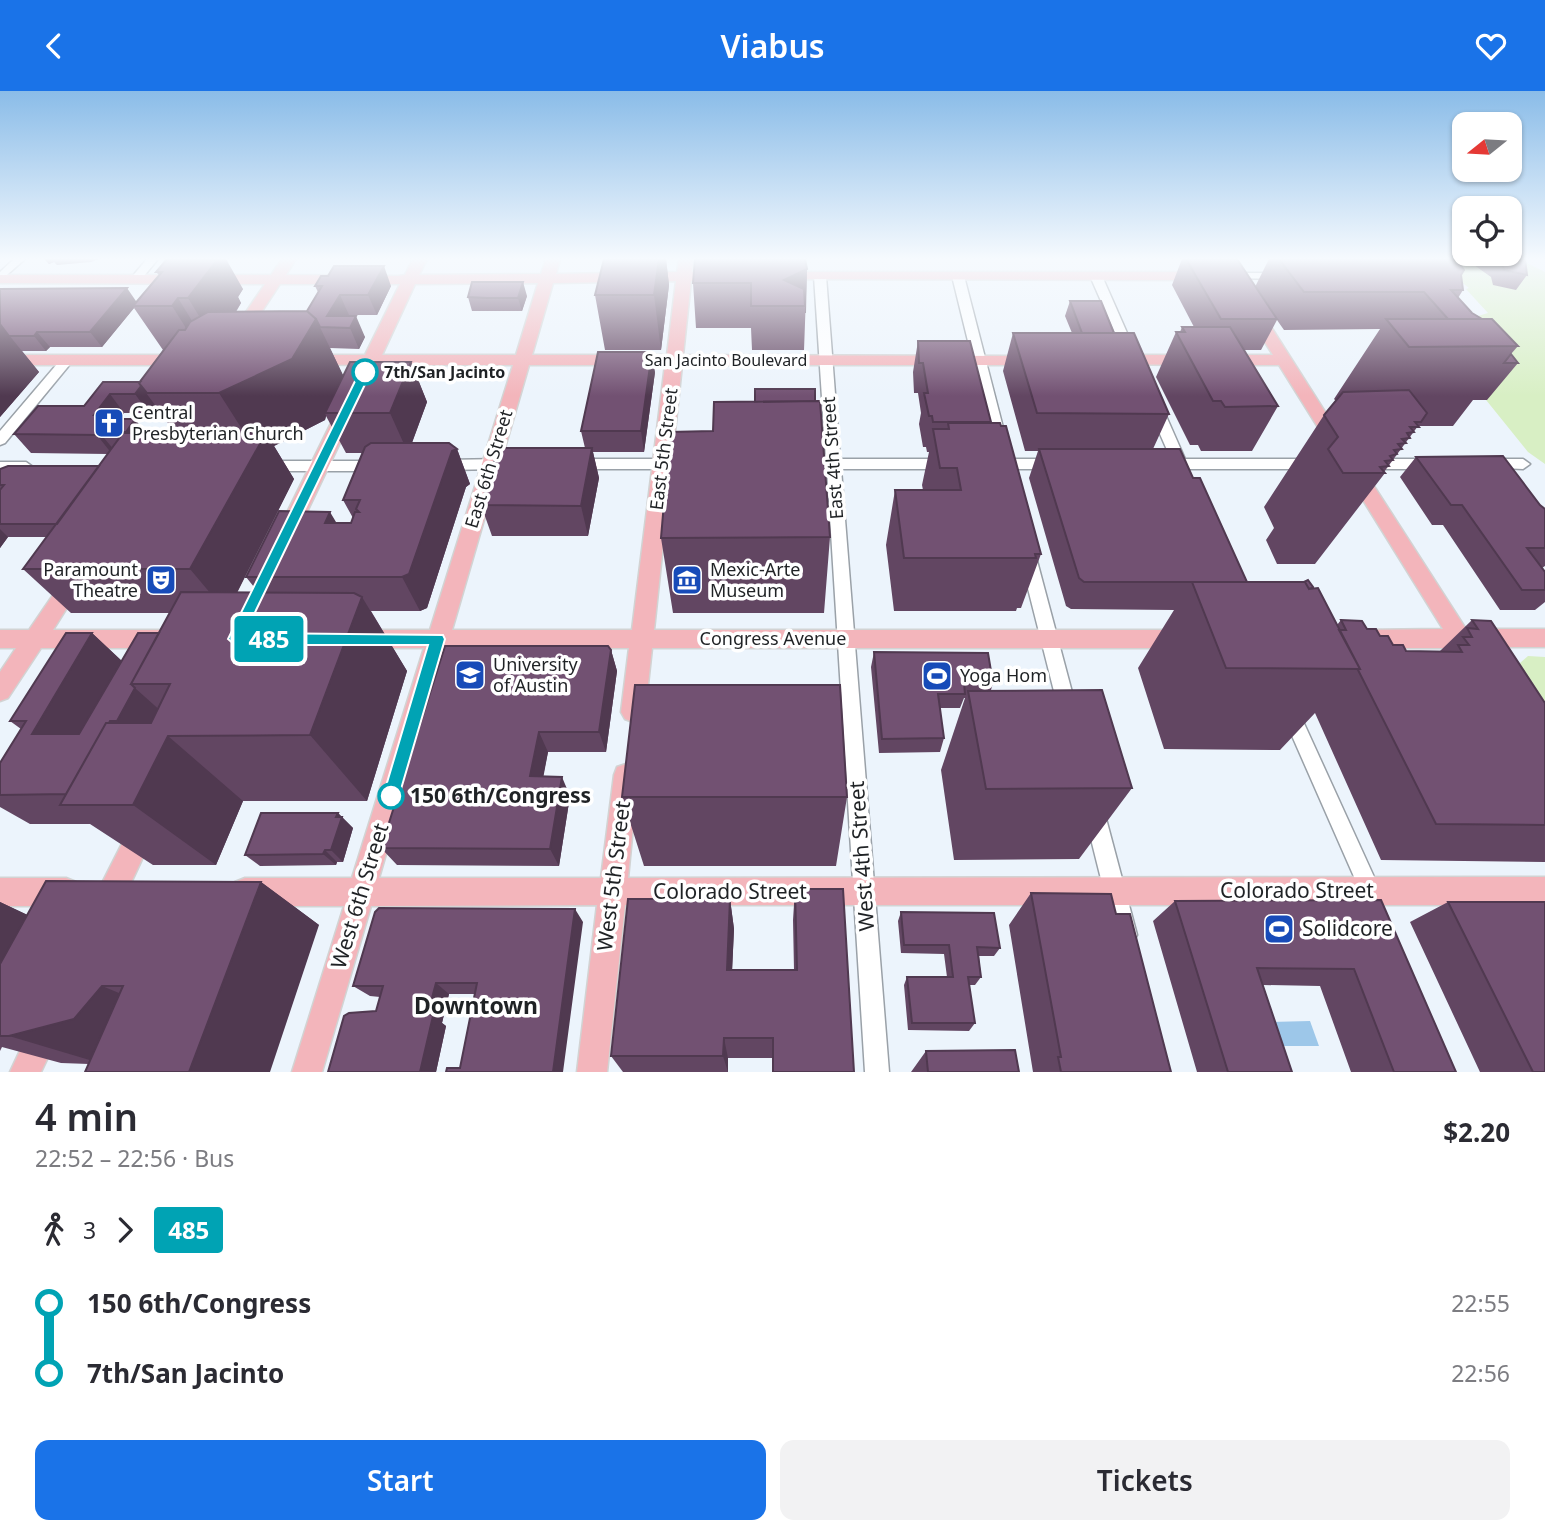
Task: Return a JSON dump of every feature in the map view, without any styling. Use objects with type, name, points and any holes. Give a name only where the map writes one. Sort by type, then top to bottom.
[{"type":"main road","points":[[227,352],[258,305]]},
{"type":"main road","points":[[277,553],[398,305]]},
{"type":"main road","name":"East 6th Street","points":[[438,639],[539,305]]},
{"type":"main road","name":"East 5th Street","points":[[642,639],[681,305]]},
{"type":"main road","points":[[1249,305],[1284,360],[1338,464],[1476,664]]},
{"type":"main road","points":[[0,360],[204,360]]},
{"type":"main road","name":"San Jacinto Boulevard","points":[[284,360],[1054,360]]},
{"type":"main road","points":[[1096,360],[1136,365],[1284,360]]},
{"type":"main road","points":[[0,691],[87,561]]},
{"type":"main road","points":[[0,639],[175,639]]},
{"type":"main road","name":"Congress Avenue","points":[[339,639],[1202,639]]},
{"type":"main road","name":"West 6th Street","points":[[307,1072],[438,639]]},
{"type":"main road","points":[[631,730],[642,639]]},
{"type":"main road","points":[[1340,639],[1545,639]]},
{"type":"main road","points":[[1513,664],[1513,654],[1518,649],[1545,639]]},
{"type":"main road","name":"West 5th Street","points":[[592,1072],[628,757]]},
{"type":"main road","points":[[92,935],[126,892],[156,802]]},
{"type":"main road","name":"Colorado Street","points":[[222,892],[1115,891],[1375,901],[1545,891]]},
{"type":"main road","points":[[0,892],[126,892]]},
{"type":"main road","points":[[25,1072],[56,1009]]},
{"type":"street","name":"East 4th Street","points":[[822,305],[846,639]]},
{"type":"street","points":[[965,305],[1007,471]]},
{"type":"street","points":[[1109,305],[1136,365]]},
{"type":"street","points":[[0,440],[67,360]]},
{"type":"street","points":[[1149,394],[1190,487]]},
{"type":"street","points":[[434,465],[522,464]]},
{"type":"street","points":[[567,464],[695,464]]},
{"type":"street","points":[[790,464],[961,464]]},
{"type":"street","points":[[988,464],[1007,471],[1075,464]]},
{"type":"street","points":[[1153,464],[1445,464]]},
{"type":"street","points":[[1474,464],[1523,464]]},
{"type":"street","points":[[250,466],[393,465]]},
{"type":"street","points":[[0,467],[38,467]]},
{"type":"street","points":[[1026,546],[1073,729]]},
{"type":"street","name":"West 4th Street","points":[[846,639],[877,1072]]},
{"type":"street","points":[[1285,699],[1375,901]]},
{"type":"street","points":[[1090,794],[1132,958]]},
{"type":"green space","points":[[1480,305],[1545,305],[1545,464],[1528,452],[1474,385],[1482,320],[1478,316],[1488,313]]},
{"type":"green space","points":[[1528,656],[1545,657],[1545,724],[1522,679],[1520,663]]},
{"type":"water","points":[[1310,1021],[1319,1046],[1278,1046],[1269,1022]]},
{"type":"building","points":[[0,305],[113,305],[90,332],[37,332],[34,336],[9,336],[0,324]]},
{"type":"building","points":[[134,305],[173,305],[172,306]]},
{"type":"building","points":[[311,305],[334,305],[327,316],[356,316],[350,328],[320,327],[307,311]]},
{"type":"building","points":[[805,305],[805,306],[751,306]]},
{"type":"building","points":[[1071,305],[1103,305],[1114,333],[1082,333]]},
{"type":"building","points":[[1213,305],[1268,305],[1277,319],[1221,319]]},
{"type":"building","points":[[1435,305],[1464,305],[1482,319],[1448,319]]},
{"type":"building","points":[[307,311],[316,319],[292,359],[219,393],[147,393],[139,383],[179,330],[185,330],[190,322],[208,312]]},
{"type":"building","points":[[1386,319],[1492,319],[1518,346],[1409,347]]},
{"type":"building","points":[[1182,327],[1230,327],[1278,406],[1225,407],[1221,401],[1213,401],[1176,332],[1185,332]]},
{"type":"building","points":[[1013,333],[1134,333],[1169,414],[1037,413]]},
{"type":"building","points":[[918,341],[970,341],[991,422],[933,422],[924,393],[928,393],[923,363],[919,363]]},
{"type":"building","points":[[598,352],[652,352],[641,431],[581,431]]},
{"type":"building","points":[[1511,354],[1518,363],[1504,363]]},
{"type":"building","points":[[350,362],[411,362],[390,413],[325,413]]},
{"type":"building","points":[[103,382],[140,382],[141,386],[135,394],[110,394],[94,415],[112,415],[109,419],[135,419],[126,432],[99,432],[97,435],[14,434],[38,406],[84,406]]},
{"type":"building","points":[[755,389],[815,389],[815,401],[755,402]]},
{"type":"building","points":[[1409,390],[1427,413],[1421,422],[1415,422],[1419,427],[1410,427],[1414,432],[1407,433],[1410,438],[1402,439],[1406,443],[1398,444],[1402,449],[1394,450],[1397,454],[1390,456],[1393,460],[1385,461],[1389,466],[1380,467],[1385,473],[1343,473],[1328,449],[1338,437],[1324,415],[1343,392]]},
{"type":"building","points":[[820,401],[830,537],[661,538],[670,432],[713,431],[714,402]]},
{"type":"building","points":[[948,423],[1000,423],[1001,426],[1006,426],[1041,554],[1035,554],[1036,558],[904,558],[895,490],[961,490],[957,468],[940,468],[933,429],[949,429]]},
{"type":"building","points":[[123,433],[266,433],[190,569],[23,569]]},
{"type":"building","points":[[371,443],[449,443],[457,449],[452,451],[409,574],[402,577],[246,577],[279,511],[330,512],[325,523],[351,523],[355,512],[359,512],[356,509],[360,500],[343,500],[365,447]]},
{"type":"building","points":[[498,448],[592,448],[581,506],[481,505]]},
{"type":"building","points":[[1039,449],[1180,449],[1193,478],[1200,478],[1247,582],[1084,582],[1079,578]]},
{"type":"building","points":[[1503,456],[1545,509],[1545,548],[1527,548],[1545,572],[1545,590],[1522,590],[1462,505],[1451,505],[1416,457]]},
{"type":"building","points":[[8,466],[99,466],[57,524],[0,524],[0,490],[4,485],[0,485],[0,469]]},
{"type":"building","points":[[1308,580],[1313,587],[1309,589],[1304,582]]},
{"type":"building","points":[[1192,582],[1305,582],[1309,589],[1318,588],[1360,669],[1226,668]]},
{"type":"building","points":[[181,592],[354,593],[362,597],[310,735],[168,736],[133,805],[60,805],[106,723],[151,723],[170,684],[131,684]]},
{"type":"building","points":[[1341,620],[1362,621],[1367,629],[1376,629],[1380,636],[1388,636],[1393,645],[1403,645],[1406,651],[1462,652],[1458,645],[1469,645],[1463,637],[1472,637],[1467,628],[1478,629],[1472,620],[1491,621],[1545,703],[1545,825],[1436,824],[1339,630],[1346,630]]},
{"type":"building","points":[[66,633],[92,633],[32,734],[79,734],[138,633],[159,633],[131,684],[135,688],[117,721],[106,723],[66,794],[0,795],[0,763],[26,721],[10,721]]},
{"type":"building","points":[[445,646],[608,646],[611,650],[599,732],[539,732],[530,776],[562,777],[550,849],[381,848]]},
{"type":"building","points":[[874,652],[988,653],[993,683],[964,683],[965,694],[938,694],[944,738],[882,739]]},
{"type":"building","points":[[635,685],[840,685],[847,797],[622,797]]},
{"type":"building","points":[[1102,690],[1132,788],[986,789],[968,691]]},
{"type":"building","points":[[261,813],[338,813],[336,817],[342,817],[331,850],[325,850],[323,854],[245,855]]},
{"type":"building","points":[[46,881],[261,882],[189,1072],[85,1072],[123,986],[102,986],[74,1019],[0,1036],[0,964]]},
{"type":"building","points":[[795,889],[843,889],[854,1072],[773,1072],[773,1038],[724,1038],[723,1056],[611,1056],[628,899],[730,899],[727,970],[797,970]]},
{"type":"building","points":[[1031,893],[1111,894],[1116,914],[1130,914],[1171,1072],[1061,1072],[1058,1057],[1061,1057]]},
{"type":"building","points":[[1381,900],[1456,1072],[1394,1072],[1354,969],[1257,968],[1292,1072],[1228,1072],[1175,901]]},
{"type":"building","points":[[1448,902],[1545,902],[1545,1072],[1533,1072]]},
{"type":"building","points":[[379,908],[575,909],[553,1072],[446,1072],[447,1068],[460,1068],[477,983],[436,983],[428,1013],[433,1016],[420,1072],[328,1072],[344,1016],[349,1013],[376,1011],[383,986],[353,986],[375,912]]},
{"type":"building","points":[[901,912],[994,913],[1000,948],[977,947],[981,977],[968,977],[975,1023],[912,1023],[907,977],[953,977],[949,945],[904,945]]},
{"type":"building","points":[[1015,1050],[1019,1072],[928,1072],[926,1051]]},
{"type":"bus line","name":"485","points":[[365,372],[235,639],[438,639],[391,796]]},
{"type":"place","name":"7th/San Jacinto","points":[[365,372]]},
{"type":"place","name":"Central Presbyterian Church","points":[[109,423]]},
{"type":"place","name":"Paramount Theatre","points":[[161,580]]},
{"type":"place","name":"Mexic-Arte Museum","points":[[687,580]]},
{"type":"place","name":"University of Austin","points":[[470,675]]},
{"type":"place","name":"Yoga Hom","points":[[937,676]]},
{"type":"place","name":"150 6th/Congress","points":[[391,796]]},
{"type":"place","name":"Solidcore","points":[[1279,929]]},
{"type":"district","name":"Downtown","points":[[476,1006]]}]
